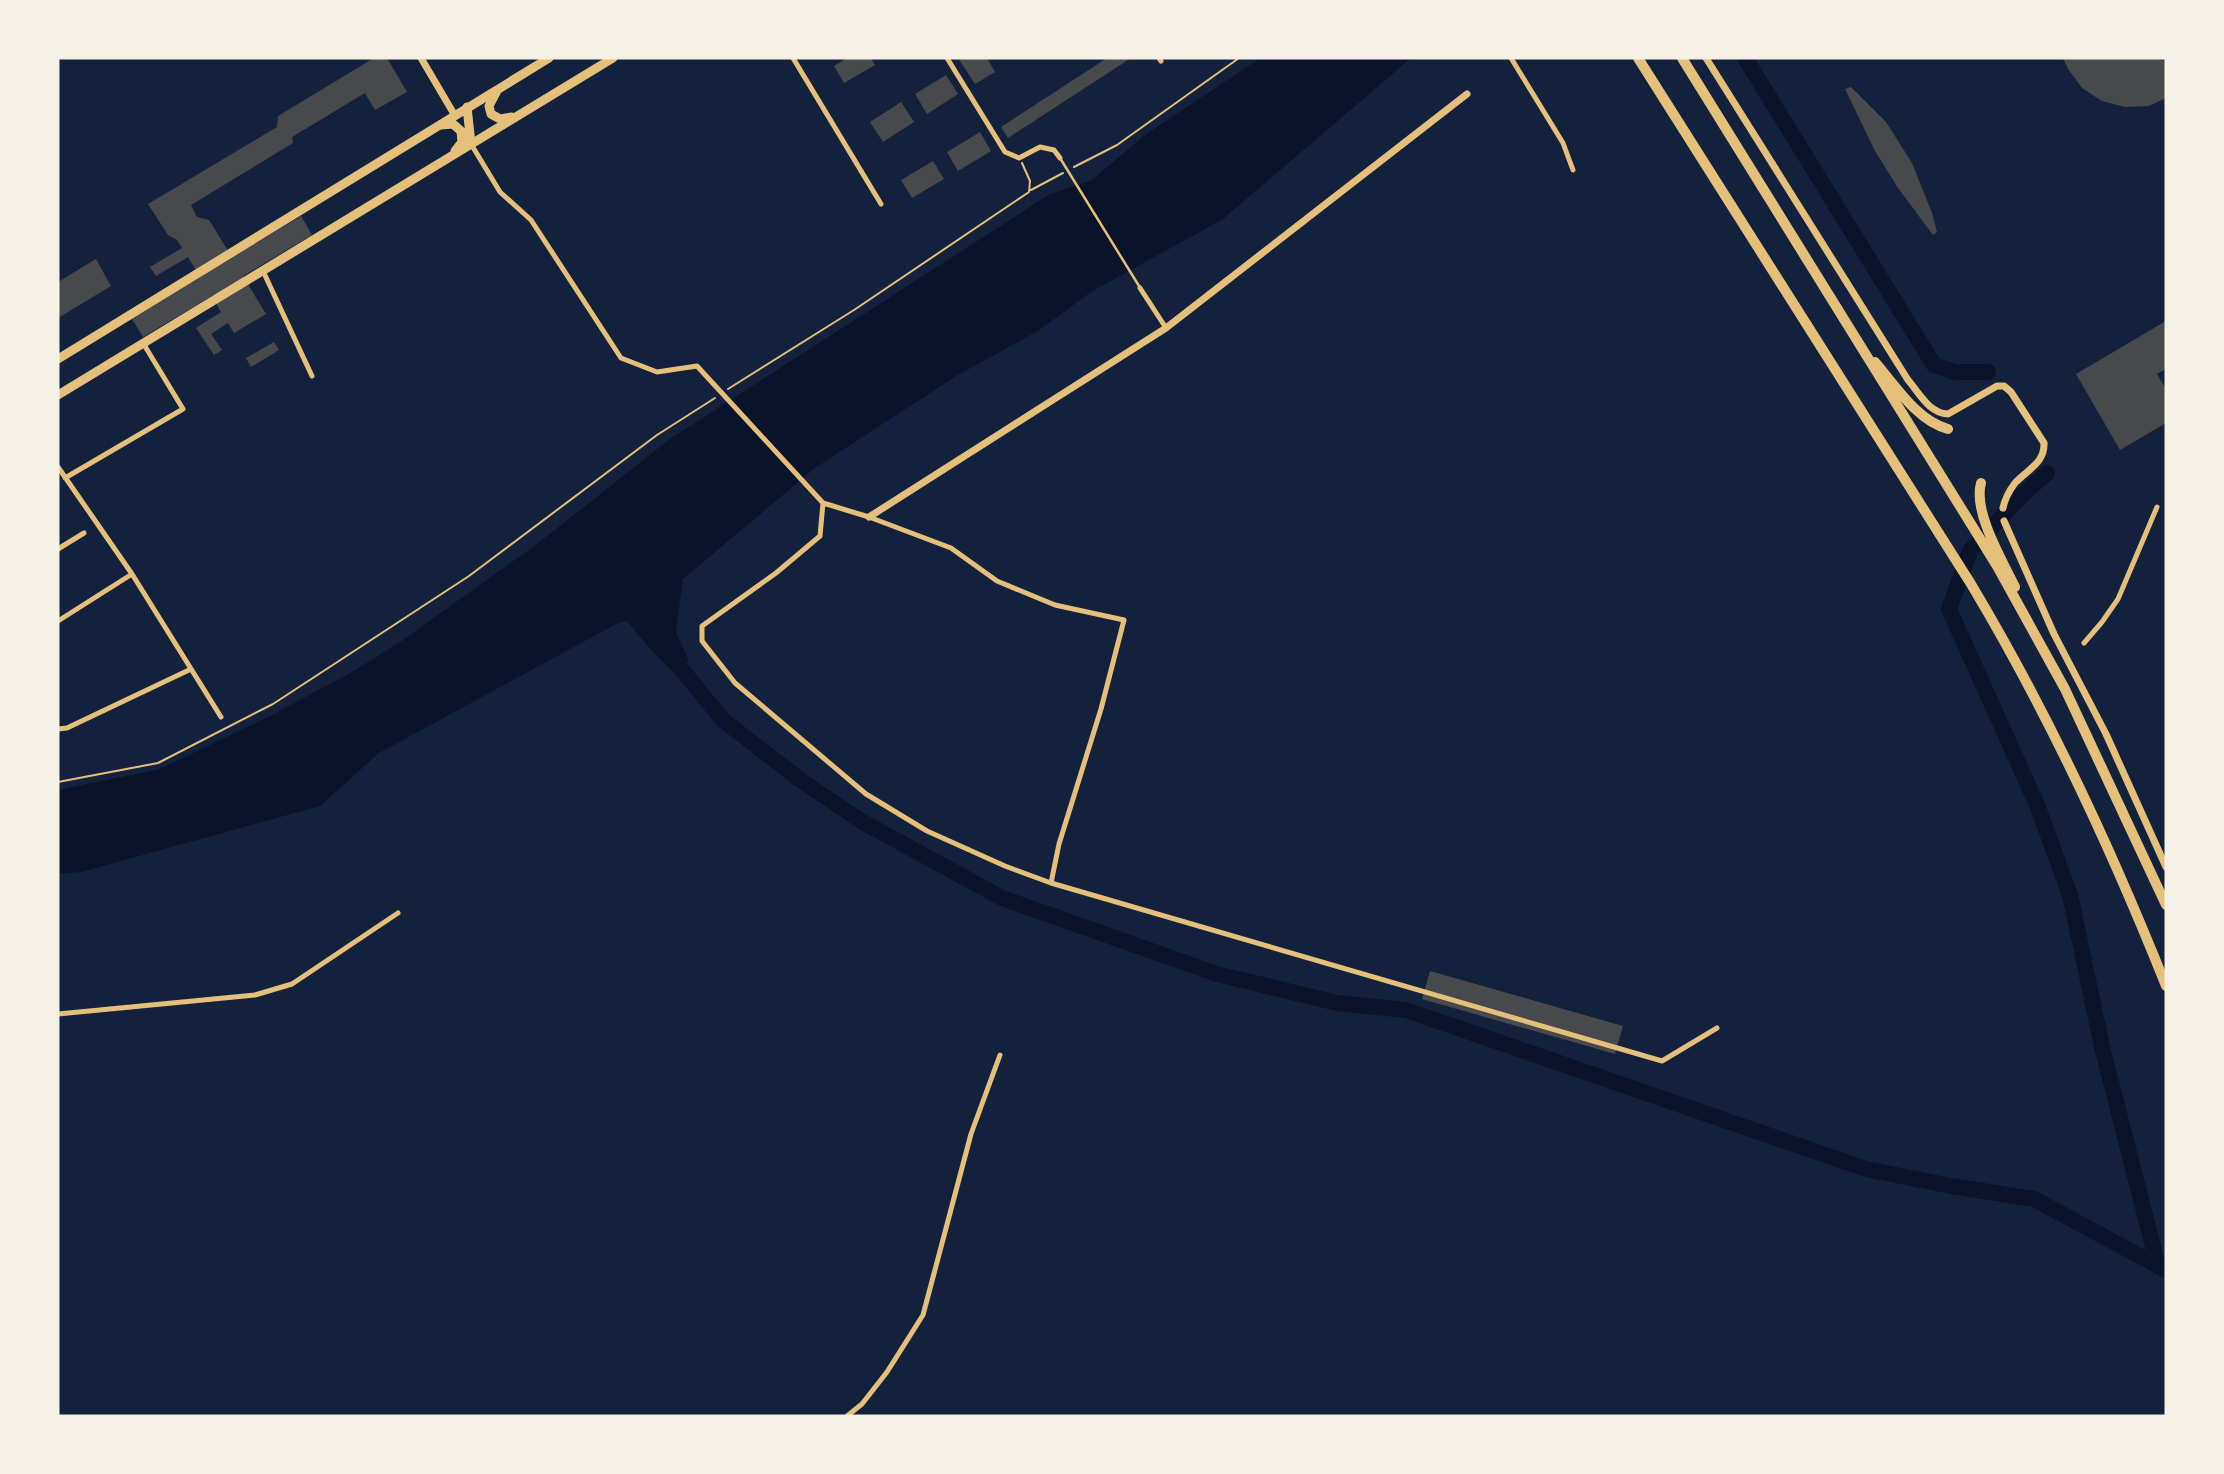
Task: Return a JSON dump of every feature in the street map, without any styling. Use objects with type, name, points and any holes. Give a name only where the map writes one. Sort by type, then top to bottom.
[{"type":"highway","points":[[1638,58],[1971,584],[2009,649],[2124,884],[2166,985]]},
{"type":"highway","points":[[1682,58],[1964,513],[1999,563],[2094,747],[2166,905]]},
{"type":"highway","points":[[1853,335],[1911,404],[1936,426],[1948,429]]},
{"type":"highway","points":[[1981,483],[1978,495],[1999,563]]},
{"type":"main road","points":[[58,359],[549,58]]},
{"type":"main road","points":[[58,395],[613,58]]},
{"type":"main road","points":[[502,85],[490,101],[491,114],[500,119],[521,114]]},
{"type":"main road","points":[[467,107],[471,144]]},
{"type":"main road","points":[[434,127],[453,124],[461,131],[462,142],[452,155]]},
{"type":"street","points":[[421,58],[454,114]]},
{"type":"street","points":[[793,58],[881,204]]},
{"type":"street","points":[[947,58],[1005,151],[1019,158],[1040,147],[1054,150],[1060,158]]},
{"type":"street","points":[[1511,58],[1563,143],[1573,170]]},
{"type":"street","points":[[1706,58],[1909,380],[1931,409],[1940,414],[1948,414],[1997,386],[2004,386],[2011,392],[2044,443],[2040,461],[2015,483],[2006,497],[2004,521],[2050,625],[2106,734],[2166,867]]},
{"type":"street","points":[[869,517],[1166,328],[1467,94]]},
{"type":"street","points":[[471,144],[500,192],[531,220],[621,359],[657,372],[697,366],[823,503],[951,548],[997,581],[1055,605],[1124,620],[1101,709],[1059,844],[1051,883]]},
{"type":"street","points":[[1005,151],[1012,146]]},
{"type":"street","points":[[263,271],[312,376]]},
{"type":"street","points":[[1140,288],[1166,328]]},
{"type":"street","points":[[65,478],[183,409],[143,343]]},
{"type":"street","points":[[58,467],[132,574],[221,716]]},
{"type":"street","points":[[823,503],[820,536],[776,573],[702,626],[702,641],[735,683],[866,794],[927,831],[1005,866],[1051,883],[1662,1061],[1717,1028]]},
{"type":"street","points":[[2084,643],[2118,599],[2157,507]]},
{"type":"street","points":[[58,550],[84,533]]},
{"type":"street","points":[[58,621],[132,574]]},
{"type":"street","points":[[58,729],[67,728],[190,670]]},
{"type":"street","points":[[58,1014],[256,995],[277,990],[292,984],[398,913]]},
{"type":"street","points":[[847,1416],[862,1404],[887,1372],[923,1315],[971,1134],[1000,1055]]},
{"type":"lane","points":[[1060,158],[1140,288]]},
{"type":"path","points":[[1073,168],[1117,145],[1239,58]]},
{"type":"path","points":[[1019,158],[1030,181],[1029,191]]},
{"type":"path","points":[[727,391],[854,310],[1029,191],[1062,173]]},
{"type":"path","points":[[58,782],[158,763],[273,704],[469,576],[657,435],[715,398]]},
{"type":"water","points":[[1260,58],[1411,58],[1223,219],[1091,292],[1038,331],[956,376],[815,468],[683,579],[676,632],[689,661],[675,674],[627,621],[618,623],[379,753],[320,806],[81,872],[58,874],[58,790],[160,769],[274,714],[352,672],[400,642],[537,544],[670,439],[1050,194],[1092,180],[1145,135]]},
{"type":"building","points":[[374,58],[387,58],[407,92],[375,110],[365,93],[292,137],[293,143],[191,205],[197,217],[209,220],[232,257],[301,216],[312,235],[243,276],[266,314],[234,333],[228,323],[211,334],[222,350],[214,355],[196,328],[221,312],[212,296],[143,337],[132,319],[200,277],[188,257],[156,276],[150,267],[182,248],[177,240],[168,235],[148,204],[277,127],[278,116]]},
{"type":"building","points":[[847,58],[871,58],[875,65],[844,83],[834,66]]},
{"type":"building","points":[[958,58],[987,58],[995,72],[975,84]]},
{"type":"building","points":[[1107,58],[1131,58],[1008,138],[1001,127]]},
{"type":"building","points":[[2063,58],[2166,58],[2166,98],[2149,106],[2125,107],[2102,101],[2082,88]]},
{"type":"building","points":[[946,75],[958,94],[927,114],[915,94]]},
{"type":"building","points":[[1851,87],[1886,122],[1912,163],[1932,213],[1937,232],[1933,235],[1875,151],[1845,89]]},
{"type":"building","points":[[901,102],[914,122],[883,142],[870,122]]},
{"type":"building","points":[[980,132],[991,151],[958,171],[947,152]]},
{"type":"building","points":[[933,161],[944,179],[912,198],[901,180]]},
{"type":"building","points":[[96,259],[111,286],[58,318],[58,282]]},
{"type":"building","points":[[2166,321],[2166,369],[2157,374],[2166,389],[2166,423],[2120,450],[2076,374]]},
{"type":"building","points":[[274,342],[279,350],[251,367],[246,358]]},
{"type":"building","points":[[1430,971],[1623,1026],[1615,1054],[1422,999]]},
{"type":"waterway","points":[[1745,58],[1934,365],[1955,372],[1988,372]]},
{"type":"waterway","points":[[2047,473],[2021,496],[1970,551],[1949,609],[2037,805],[2070,895],[2103,1051],[2158,1266]]},
{"type":"waterway","points":[[669,654],[723,720],[799,779],[861,821],[1002,898],[1217,974],[1337,1003],[1406,1010],[1866,1169],[2034,1199],[2166,1270]]}]
